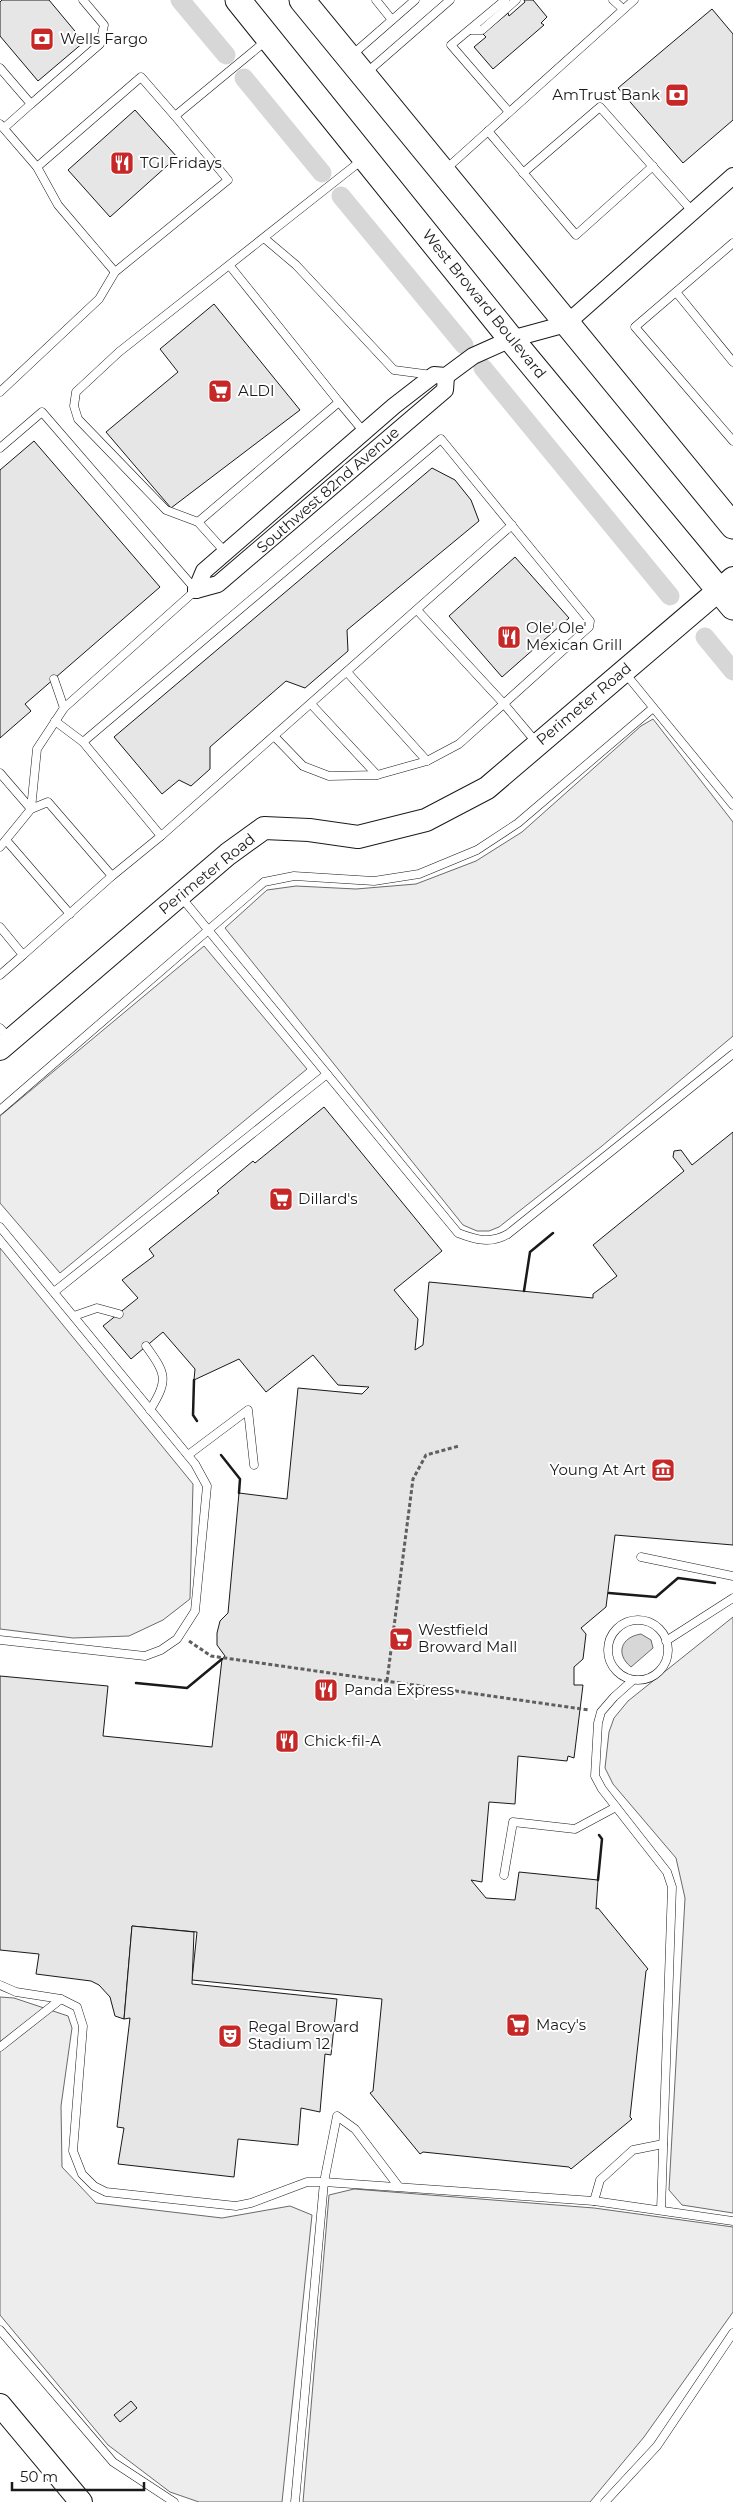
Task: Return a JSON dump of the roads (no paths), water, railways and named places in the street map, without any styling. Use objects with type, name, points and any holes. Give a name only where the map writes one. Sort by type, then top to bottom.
[{"type":"main road","name":"West Broward Boulevard","points":[[238,0],[511,339],[728,591]]},
{"type":"main road","points":[[302,0],[733,526]]},
{"type":"street","points":[[566,324],[733,176]]},
{"type":"street","name":"Southwest 82nd Avenue","points":[[196,590],[204,571],[225,552],[364,432],[440,376],[473,356],[511,339],[566,324]]},
{"type":"street","name":"Southwest 82nd Avenue","points":[[196,590],[218,584],[445,390],[440,376]]},
{"type":"street","points":[[314,474],[327,490]]},
{"type":"street","name":"Perimeter Road","points":[[4,1039],[228,854],[264,828],[309,830],[358,836],[426,820],[487,788],[623,671],[728,591]]},
{"type":"street","points":[[0,2405],[82,2502]]},
{"type":"lane","points":[[83,0],[104,25],[100,44],[31,104],[2,126],[37,166],[58,205],[115,272]]},
{"type":"lane","points":[[376,0],[392,20]]},
{"type":"lane","points":[[356,66],[392,20],[415,0]]},
{"type":"lane","points":[[356,66],[450,0]]},
{"type":"lane","points":[[505,0],[451,45],[509,112]]},
{"type":"lane","points":[[470,30],[482,30],[516,0]]},
{"type":"lane","points":[[613,0],[624,9]]},
{"type":"lane","points":[[443,172],[634,0]]},
{"type":"lane","points":[[175,116],[269,38]]},
{"type":"lane","points":[[0,68],[31,104]]},
{"type":"lane","points":[[0,392],[99,299],[115,272],[228,180],[141,77],[37,166]]},
{"type":"lane","points":[[523,173],[600,107],[693,212]]},
{"type":"lane","points":[[488,131],[576,236],[653,166]]},
{"type":"lane","points":[[225,552],[198,522],[166,510],[78,418],[74,406],[76,392],[119,352],[365,158]]},
{"type":"lane","points":[[264,238],[296,265],[394,370],[440,376]]},
{"type":"lane","points":[[733,243],[635,327],[733,441]]},
{"type":"lane","points":[[230,266],[364,432]]},
{"type":"lane","points":[[676,292],[733,362]]},
{"type":"lane","points":[[198,522],[339,402]]},
{"type":"lane","points":[[0,448],[42,412],[196,590]]},
{"type":"lane","points":[[83,742],[441,439],[590,624],[459,744],[427,761],[377,775],[329,776],[303,766],[274,736]]},
{"type":"lane","points":[[0,975],[112,876],[161,836],[512,525]]},
{"type":"lane","name":"Southwest 82nd Avenue","points":[[31,809],[37,749],[64,708],[196,590]]},
{"type":"lane","points":[[417,610],[504,704],[538,744]]},
{"type":"lane","points":[[623,671],[733,805]]},
{"type":"lane","points":[[347,672],[427,761]]},
{"type":"lane","points":[[54,679],[64,708]]},
{"type":"lane","points":[[311,704],[377,775]]},
{"type":"lane","points":[[0,1110],[264,882],[294,876],[374,881],[419,874],[477,850],[518,823],[653,708]]},
{"type":"lane","points":[[55,721],[83,742],[161,836]]},
{"type":"lane","points":[[0,773],[31,809]]},
{"type":"lane","points":[[0,847],[31,809],[48,802],[112,876]]},
{"type":"lane","points":[[6,840],[70,914]]},
{"type":"lane","points":[[180,895],[458,1232],[474,1240],[496,1241],[508,1234],[733,1054]]},
{"type":"lane","points":[[0,927],[23,955]]},
{"type":"lane","points":[[54,1292],[327,1074]]},
{"type":"lane","points":[[0,1227],[188,1454],[207,1486],[195,1611],[180,1635],[161,1650],[145,1656],[0,1640]]},
{"type":"lane","points":[[74,1316],[97,1308],[118,1314]]},
{"type":"lane","points":[[146,1346],[162,1369],[162,1390],[150,1410]]},
{"type":"lane","points":[[188,1454],[248,1410],[254,1465]]},
{"type":"lane","points":[[642,1557],[733,1576]]},
{"type":"lane","points":[[666,1641],[733,1598]]},
{"type":"lane","points":[[633,1680],[616,1671],[608,1654],[608,1644],[618,1627],[636,1620],[646,1621],[662,1632],[669,1651],[661,1670],[648,1678],[633,1680],[601,1712],[598,1723],[595,1776],[602,1789],[667,1872],[672,1887],[661,2210]]},
{"type":"lane","points":[[504,1875],[513,1822],[575,1829],[616,1807]]},
{"type":"lane","points":[[0,1985],[16,1992],[61,1999],[77,2007],[83,2026],[73,2151],[82,2174],[94,2186],[106,2192],[236,2206],[251,2203],[307,2182],[324,2182],[594,2202],[733,2221]]},
{"type":"lane","points":[[0,2047],[61,1999]]},
{"type":"lane","points":[[295,2502],[324,2182],[337,2116],[355,2130],[399,2187]]},
{"type":"lane","points":[[594,2202],[600,2180],[633,2150],[663,2144]]},
{"type":"lane","points":[[0,2330],[112,2462],[174,2502]]},
{"type":"lane","points":[[605,2502],[657,2446],[732,2336]]},
{"type":"waterway","points":[[180,0],[226,55]]},
{"type":"waterway","points":[[244,78],[322,173]]},
{"type":"waterway","points":[[341,196],[464,345]]},
{"type":"waterway","points":[[483,368],[670,596]]},
{"type":"waterway","points":[[705,637],[733,671]]},
{"type":"place","name":"Wells Fargo","points":[[42,39]]},
{"type":"place","name":"AmTrust Bank","points":[[677,95]]},
{"type":"place","name":"TGI Fridays","points":[[122,163]]},
{"type":"place","name":"ALDI","points":[[220,391]]},
{"type":"place","name":"Ole' Ole' Mexican Grill","points":[[509,637]]},
{"type":"place","name":"Dillard's","points":[[281,1199]]},
{"type":"place","name":"Young At Art","points":[[663,1470]]},
{"type":"place","name":"Westfield Broward Mall","points":[[401,1639]]},
{"type":"place","name":"Panda Express","points":[[326,1690]]},
{"type":"place","name":"Chick-fil-A","points":[[287,1741]]},
{"type":"place","name":"Macy's","points":[[518,2025]]},
{"type":"place","name":"Regal Broward Stadium 12","points":[[230,2036]]}]
